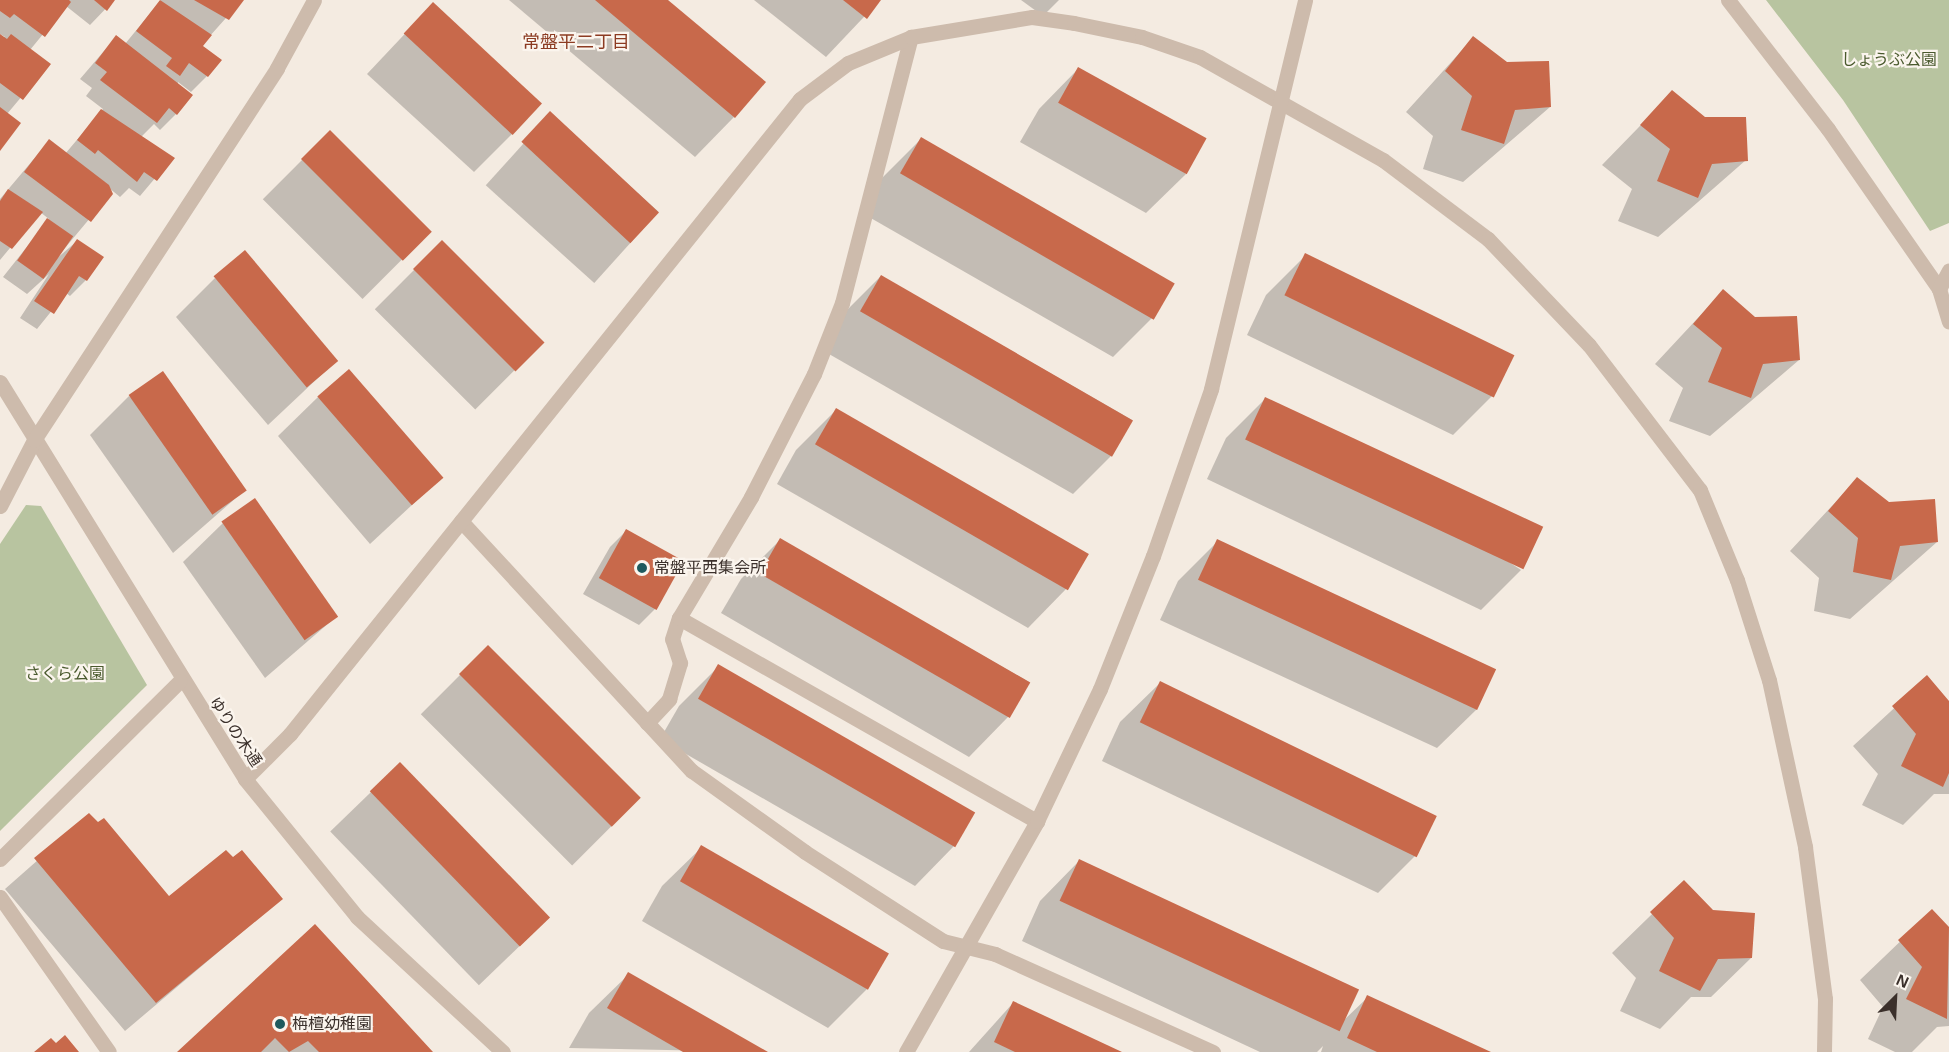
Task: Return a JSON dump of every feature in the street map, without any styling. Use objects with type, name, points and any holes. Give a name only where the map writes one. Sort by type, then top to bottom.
[{"type":"street","points":[[0,506],[34,440],[277,68],[315,0]]},
{"type":"street","points":[[906,1052],[1037,821],[1104,678],[1207,400],[1305,0]]},
{"type":"street","points":[[1728,0],[1828,129],[1939,289],[1949,322]]},
{"type":"street","points":[[245,779],[290,734],[800,99],[848,63],[911,37],[981,22],[1032,17],[1070,22],[1142,37],[1200,57],[1281,99],[1383,160],[1488,239],[1589,345],[1700,490],[1737,580],[1769,680],[1805,847],[1825,999],[1824,1052]]},
{"type":"street","points":[[647,723],[669,699],[680,663],[672,639],[679,618],[752,497],[814,375],[842,303],[911,37]]},
{"type":"street","points":[[1939,289],[1949,270]]},
{"type":"street","name":"ゆりの木通","points":[[0,382],[180,681],[245,779],[357,917],[503,1052]]},
{"type":"street","points":[[461,520],[692,771],[805,852],[943,941],[968,946],[1213,1052]]},
{"type":"street","points":[[679,618],[1037,821]]},
{"type":"street","points":[[0,859],[180,681]]},
{"type":"street","points":[[0,897],[108,1052]]},
{"type":"green space","name":"しょうぶ公園","points":[[1766,0],[1949,0],[1949,223],[1930,231],[1843,100]]},
{"type":"green space","name":"さくら公園","points":[[26,505],[41,506],[147,685],[0,831],[0,544]]},
{"type":"building","points":[[0,0],[69,0],[71,2],[45,37],[14,14],[10,18],[0,11]]},
{"type":"building","points":[[94,0],[115,0],[107,11]]},
{"type":"building","points":[[160,0],[212,35],[203,46],[222,60],[208,77],[189,63],[180,76],[166,66],[172,58],[136,31]]},
{"type":"building","points":[[194,0],[244,0],[229,20]]},
{"type":"building","points":[[595,0],[668,0],[766,82],[735,118]]},
{"type":"building","points":[[843,0],[881,0],[867,19]]},
{"type":"building","points":[[433,2],[542,104],[513,135],[404,33]]},
{"type":"building","points":[[0,34],[7,39],[11,34],[51,64],[23,100],[0,83]]},
{"type":"building","points":[[116,35],[193,95],[177,115],[169,108],[157,123],[100,80],[107,72],[95,63]]},
{"type":"building","points":[[1473,36],[1507,62],[1549,61],[1551,107],[1515,110],[1504,144],[1461,130],[1472,96],[1445,71]]},
{"type":"building","points":[[1078,67],[1207,138],[1187,174],[1058,103]]},
{"type":"building","points":[[1672,90],[1705,117],[1746,117],[1748,161],[1712,164],[1698,198],[1657,181],[1670,149],[1640,125]]},
{"type":"building","points":[[0,107],[21,123],[0,151]]},
{"type":"building","points":[[101,109],[175,158],[157,181],[144,172],[137,182],[98,150],[95,154],[77,140]]},
{"type":"building","points":[[550,111],[659,213],[630,243],[521,142]]},
{"type":"building","points":[[330,130],[432,232],[403,261],[301,159]]},
{"type":"building","points":[[921,137],[1175,283],[1154,320],[900,173]]},
{"type":"building","points":[[49,139],[109,185],[113,194],[91,222],[24,172]]},
{"type":"building","points":[[8,189],[43,212],[12,249],[0,241],[0,201]]},
{"type":"building","points":[[47,218],[73,236],[43,279],[17,261]]},
{"type":"building","points":[[77,239],[104,257],[87,281],[79,276],[54,314],[34,301]]},
{"type":"building","points":[[442,240],[545,343],[516,372],[413,269]]},
{"type":"building","points":[[245,250],[338,361],[307,387],[214,276]]},
{"type":"building","points":[[1305,253],[1514,355],[1494,397],[1284,295]]},
{"type":"building","points":[[881,275],[1133,420],[1112,457],[860,311]]},
{"type":"building","points":[[1723,289],[1755,317],[1797,316],[1800,360],[1763,364],[1751,398],[1708,382],[1722,348],[1693,324]]},
{"type":"building","points":[[349,369],[443,478],[412,505],[317,397]]},
{"type":"building","points":[[163,371],[247,491],[212,515],[129,395]]},
{"type":"building","points":[[1265,397],[1543,527],[1523,569],[1245,440]]},
{"type":"building","points":[[836,408],[1089,554],[1068,590],[815,444]]},
{"type":"building","points":[[1857,477],[1889,502],[1935,499],[1938,542],[1900,546],[1891,580],[1853,572],[1858,538],[1828,511]]},
{"type":"building","points":[[255,498],[338,617],[305,640],[221,522]]},
{"type":"building","points":[[626,529],[684,561],[657,610],[599,578]]},
{"type":"building","points":[[780,538],[1030,682],[1010,718],[760,574]]},
{"type":"building","points":[[1217,539],[1496,669],[1477,710],[1198,580]]},
{"type":"building","points":[[488,645],[641,798],[612,827],[459,674]]},
{"type":"building","points":[[718,664],[975,812],[955,847],[698,699]]},
{"type":"building","points":[[1927,675],[1949,701],[1949,773],[1943,787],[1901,766],[1916,734],[1892,706]]},
{"type":"building","points":[[1160,681],[1437,816],[1417,857],[1140,722]]},
{"type":"building","points":[[400,762],[550,917],[520,947],[370,791]]},
{"type":"building","points":[[89,813],[98,822],[104,818],[169,896],[226,850],[233,857],[242,850],[283,899],[156,1003],[34,858]]},
{"type":"building","points":[[701,845],[889,954],[868,990],[680,881]]},
{"type":"building","points":[[1079,859],[1359,990],[1340,1031],[1060,901]]},
{"type":"building","points":[[1684,880],[1713,910],[1755,913],[1752,958],[1718,959],[1700,991],[1659,971],[1674,938],[1650,912]]},
{"type":"building","points":[[1932,909],[1949,927],[1947,1019],[1906,999],[1922,967],[1898,940]]},
{"type":"building","points":[[315,924],[433,1052],[319,1052],[308,1041],[289,1052],[275,1038],[261,1052],[177,1052]]},
{"type":"building","points":[[628,972],[768,1052],[683,1052],[607,1008]]},
{"type":"building","points":[[1367,995],[1491,1052],[1377,1052],[1347,1038]]},
{"type":"building","points":[[1013,1001],[1122,1052],[1015,1052],[994,1042]]},
{"type":"building","points":[[65,1035],[79,1052],[34,1052],[51,1038],[56,1043]]},
{"type":"place","name":"常盤平西集会所","points":[[642,568]]},
{"type":"place","name":"栴檀幼稚園","points":[[280,1024]]},
{"type":"district","name":"常盤平二丁目","points":[[576,42]]}]
